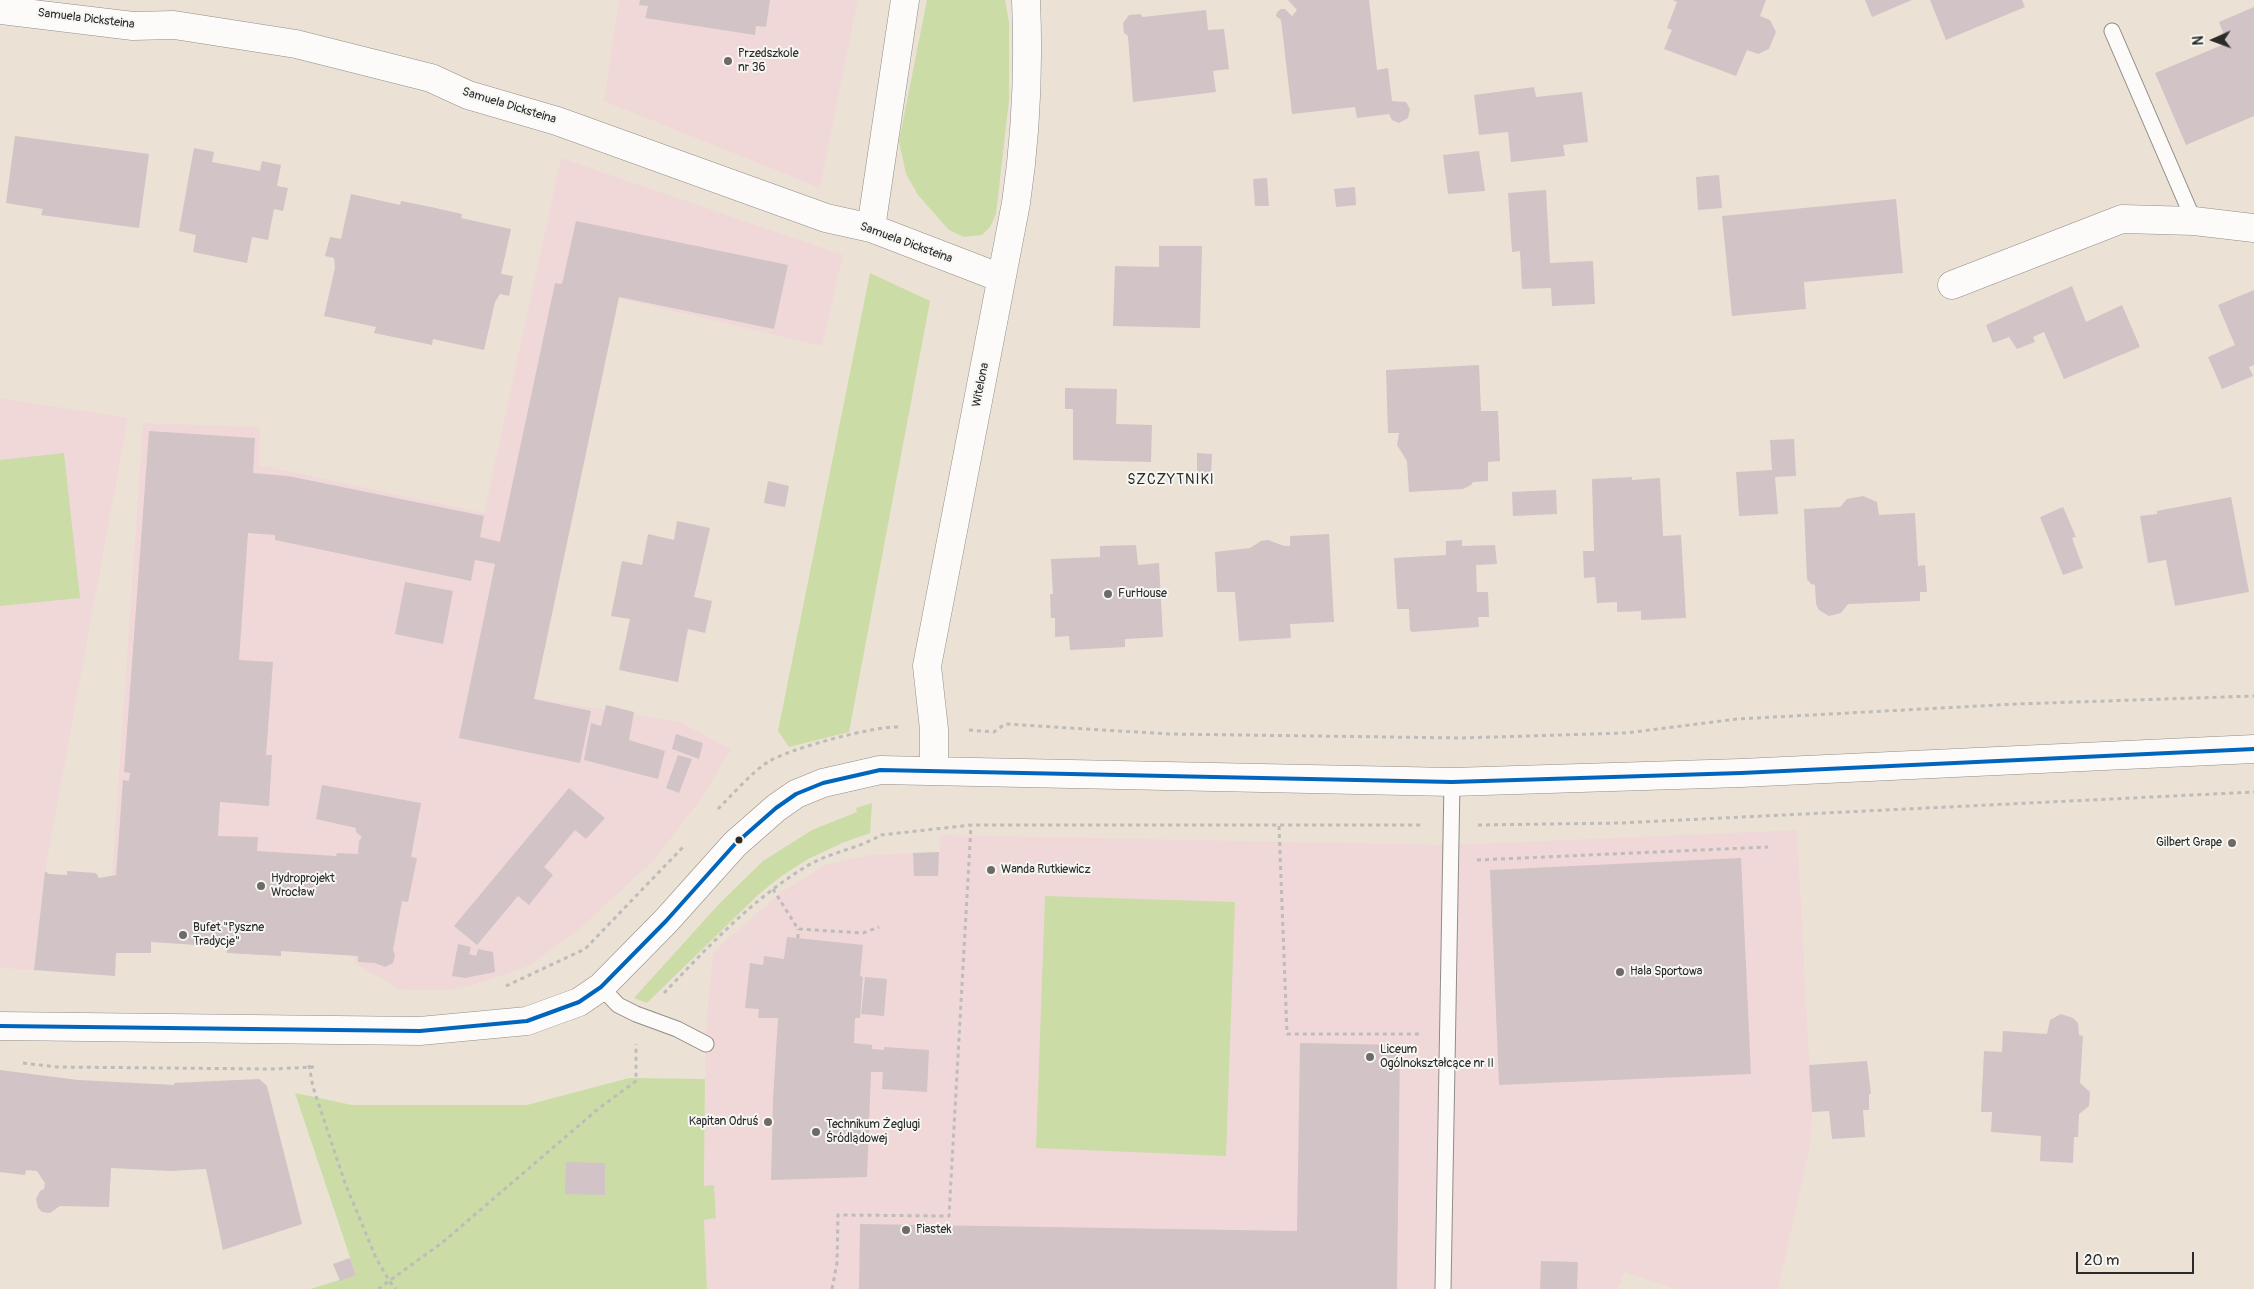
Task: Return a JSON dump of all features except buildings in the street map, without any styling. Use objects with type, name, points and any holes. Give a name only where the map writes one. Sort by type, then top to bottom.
[{"type":"street","points":[[871,228],[905,0]]},
{"type":"street","name":"Witelona","points":[[934,770],[934,729],[927,666],[1016,203],[1024,152],[1028,59],[1026,0]]},
{"type":"street","name":"Samuela Dicksteina","points":[[0,10],[133,26],[174,24],[296,44],[431,78],[468,95],[557,121],[826,218],[871,228],[1001,278]]},
{"type":"street","points":[[1952,285],[2122,219],[2194,221],[2254,228]]},
{"type":"street","points":[[0,1026],[420,1031],[527,1021],[579,1002],[601,987],[666,921],[735,844],[776,808],[796,794],[823,783],[880,770],[1452,782],[1741,773],[2254,749]]},
{"type":"lane","points":[[2112,31],[2194,221]]},
{"type":"lane","points":[[1443,1289],[1452,782]]},
{"type":"lane","points":[[601,987],[618,1005],[636,1014],[677,1029],[706,1044]]},
{"type":"path","points":[[378,1289],[443,1242],[598,1109],[636,1081],[636,1014],[652,1006],[702,953],[773,889],[808,865],[881,835],[971,825],[1512,826],[1620,823],[2254,792]]},
{"type":"path","points":[[832,1289],[837,1263],[838,1215],[949,1216],[971,825]]},
{"type":"path","points":[[1278,826],[1287,1034],[1448,1034]]},
{"type":"path","points":[[1472,860],[1768,847]]},
{"type":"path","points":[[773,889],[798,929],[798,938]]},
{"type":"path","points":[[798,929],[863,933],[879,927]]},
{"type":"path","points":[[310,1031],[309,1067],[313,1087],[345,1183],[376,1258],[396,1289]]},
{"type":"path","points":[[19,1063],[57,1067],[272,1069],[319,1066]]},
{"type":"shaded area","name":"Przedszkole nr 36","points":[[619,0],[858,0],[820,188],[604,101]]},
{"type":"shaded area","points":[[561,158],[843,255],[822,346],[618,298],[533,698],[680,722],[731,749],[701,799],[654,860],[576,932],[528,966],[477,984],[448,990],[401,990],[356,964],[354,956],[281,950],[280,956],[227,953],[228,946],[189,946],[196,882],[112,874],[143,423],[260,427],[259,465],[484,513]]},
{"type":"shaded area","points":[[0,398],[128,418],[45,871],[34,970],[0,968]]},
{"type":"shaded area","name":"Liceum Ogólnokształcące nr II","points":[[1797,830],[1812,1112],[1810,1147],[1778,1289],[1676,1289],[1624,1272],[1618,1289],[707,1289],[704,1219],[716,1218],[714,1185],[704,1186],[706,1027],[713,952],[781,892],[825,865],[869,855],[939,852],[940,835],[1451,845]]},
{"type":"green space","points":[[927,0],[1005,0],[1009,22],[1009,100],[996,214],[990,227],[982,235],[964,237],[949,230],[918,195],[906,174],[899,141]]},
{"type":"green space","points":[[870,273],[930,301],[849,732],[789,747],[778,731]]},
{"type":"green space","points":[[64,453],[80,598],[0,606],[0,460]]},
{"type":"green space","points":[[872,803],[870,833],[842,843],[808,859],[783,875],[760,893],[647,1003],[634,998],[719,904],[763,861],[812,830],[857,812],[856,808]]},
{"type":"green space","points":[[1045,896],[1235,902],[1226,1156],[1036,1148]]},
{"type":"green space","points":[[629,1078],[705,1079],[704,1186],[714,1185],[716,1218],[704,1220],[707,1289],[310,1289],[356,1275],[295,1093],[352,1105],[527,1105]]},
{"type":"transit line","points":[[0,1026],[420,1031],[527,1021],[579,1002],[601,987],[666,921],[735,844],[776,808],[796,794],[823,783],[880,770],[1452,782],[1741,773],[2254,749]]},
{"type":"place","name":"Przedszkole nr 36","points":[[728,61]]},
{"type":"place","name":"FurHouse","points":[[1108,594]]},
{"type":"place","name":"Gilbert Grape","points":[[2232,843]]},
{"type":"place","name":"Wanda Rutkiewicz","points":[[991,870]]},
{"type":"place","name":"Hydroprojekt Wrocław","points":[[261,886]]},
{"type":"place","name":"Bufet \"Pyszne Tradycje\"","points":[[183,935]]},
{"type":"place","name":"Hala Sportowa","points":[[1620,972]]},
{"type":"place","name":"Liceum Ogólnokształcące nr II","points":[[1370,1057]]},
{"type":"place","name":"Kapitan Odruś","points":[[768,1122]]},
{"type":"place","name":"Technikum Żeglugi Śródlądowej","points":[[816,1132]]},
{"type":"place","name":"Piastek","points":[[906,1230]]},
{"type":"district","name":"SZCZYTNIKI","points":[[1171,480]]}]
